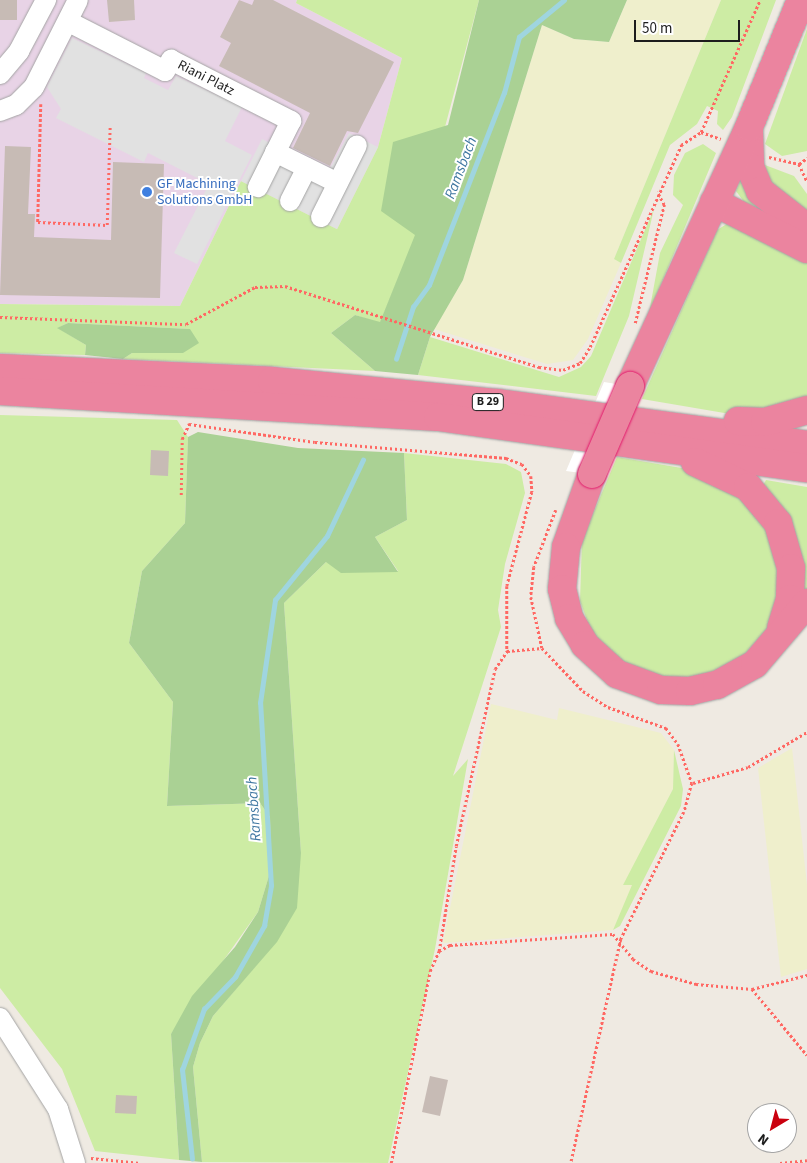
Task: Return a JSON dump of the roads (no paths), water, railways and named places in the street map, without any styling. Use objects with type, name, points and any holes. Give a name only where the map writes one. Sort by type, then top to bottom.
[{"type":"highway","points":[[767,78],[769,46],[785,0]]},
{"type":"highway","points":[[801,0],[767,78],[749,127],[630,386],[592,474],[566,547],[562,588],[569,618],[595,656],[633,682],[690,691],[731,680],[754,664],[807,604]]},
{"type":"highway","points":[[749,127],[750,167],[760,191],[807,228]]},
{"type":"highway","points":[[714,202],[807,249]]},
{"type":"highway","name":"B 29","points":[[0,368],[272,381],[703,428],[807,445]]},
{"type":"highway","name":"B 29","points":[[0,391],[438,417],[671,447],[807,468]]},
{"type":"highway","points":[[703,428],[728,420],[784,419],[807,410]]},
{"type":"highway","points":[[671,447],[748,488],[778,524],[788,553],[792,584],[786,614],[774,643]]},
{"type":"street","points":[[0,74],[19,51],[46,0]]},
{"type":"street","points":[[0,111],[16,104],[34,87],[69,22],[78,0]]},
{"type":"street","name":"Riani Platz","points":[[69,22],[165,71],[171,60],[291,121],[275,152]]},
{"type":"street","points":[[321,216],[357,145]]},
{"type":"street","points":[[258,187],[275,152],[338,183]]},
{"type":"street","points":[[290,201],[307,168]]},
{"type":"street","points":[[0,1018],[58,1109],[75,1160]]},
{"type":"waterway","name":"Ramsbach","points":[[396,359],[413,307],[429,285],[504,93],[519,37],[564,0]]},
{"type":"waterway","name":"Ramsbach","points":[[192,1159],[182,1070],[204,1009],[235,977],[264,926],[271,886],[260,703],[275,600],[327,536],[363,460]]},
{"type":"place","name":"GF Machining Solutions GmbH","points":[[147,192]]}]
